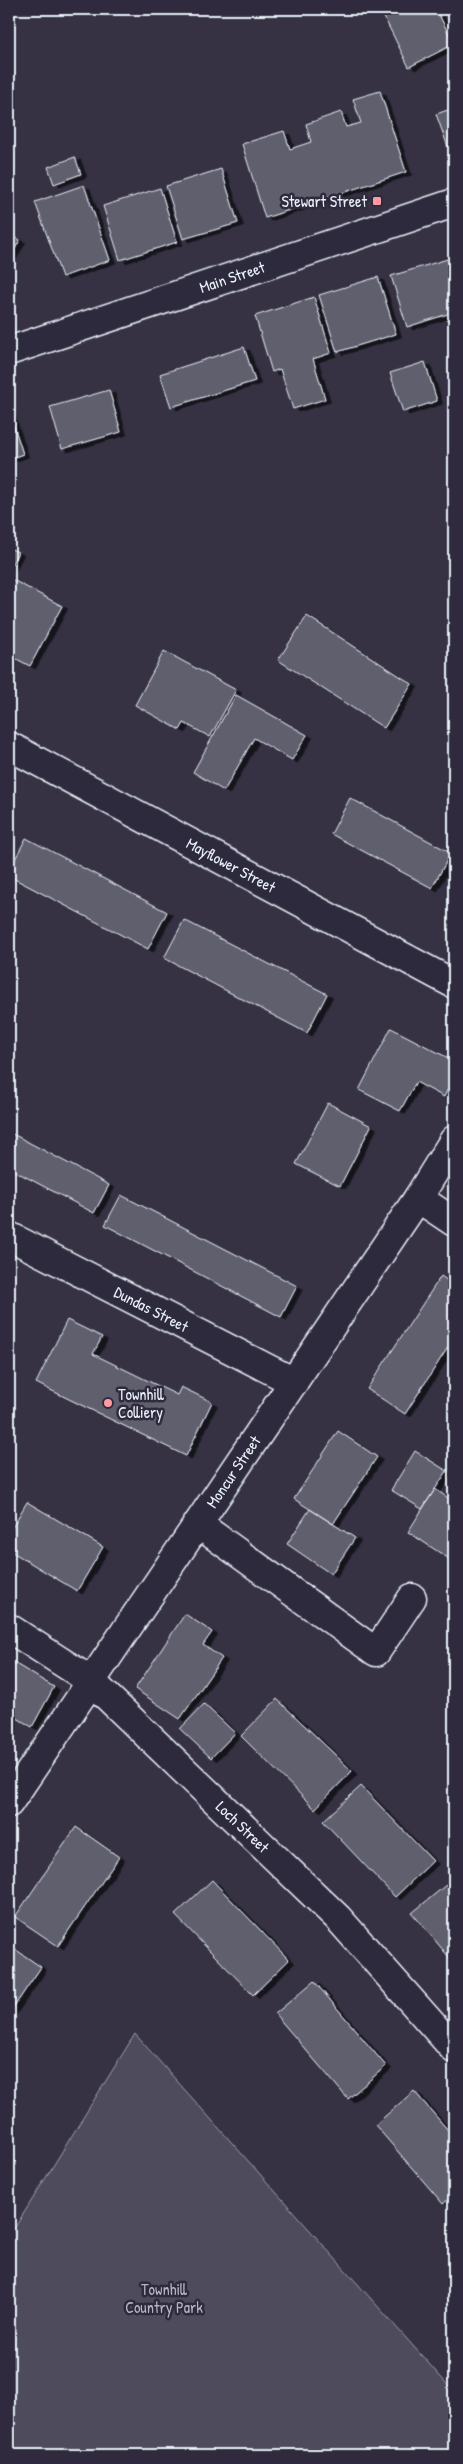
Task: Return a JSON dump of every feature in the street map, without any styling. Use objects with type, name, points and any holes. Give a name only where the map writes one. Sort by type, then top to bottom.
[{"type":"street","name":"Main Street","points":[[9,351],[454,203]]},
{"type":"street","name":"Mayflower Street","points":[[9,746],[454,984]]},
{"type":"street","name":"Moncur Street","points":[[9,1803],[418,1198],[454,1140]]},
{"type":"street","points":[[418,1198],[454,1222]]},
{"type":"street","name":"Dundas Street","points":[[9,1236],[294,1382]]},
{"type":"street","points":[[198,1524],[376,1652],[412,1598]]},
{"type":"street","name":"Loch Street","points":[[9,1628],[91,1681],[338,1918],[454,2049]]},
{"type":"green space","name":"Townhill Country Park","points":[[135,2034],[454,2392],[454,2455],[9,2455],[9,2237]]},
{"type":"building","points":[[394,9],[436,9],[454,44],[409,67],[383,15]]},
{"type":"building","points":[[380,91],[406,172],[265,218],[242,144],[284,131],[290,149],[311,142],[306,124],[341,112],[346,127],[361,123],[353,99]]},
{"type":"building","points":[[454,108],[454,145],[448,147],[436,114]]},
{"type":"building","points":[[75,157],[81,174],[54,184],[48,167]]},
{"type":"building","points":[[221,169],[238,223],[183,239],[166,186]]},
{"type":"building","points":[[84,185],[110,260],[62,277],[35,202]]},
{"type":"building","points":[[160,188],[177,242],[120,260],[103,206]]},
{"type":"building","points":[[9,234],[20,240],[9,259]]},
{"type":"building","points":[[451,258],[454,269],[454,312],[407,327],[391,276]]},
{"type":"building","points":[[378,277],[396,334],[337,352],[319,295]]},
{"type":"building","points":[[314,297],[331,353],[313,359],[325,399],[293,409],[280,369],[272,372],[255,316]]},
{"type":"building","points":[[244,347],[255,381],[171,407],[160,374]]},
{"type":"building","points":[[425,362],[437,401],[403,412],[390,373]]},
{"type":"building","points":[[109,390],[121,432],[62,449],[50,407]]},
{"type":"building","points":[[9,411],[23,454],[9,459]]},
{"type":"building","points":[[9,548],[18,552],[9,570]]},
{"type":"building","points":[[9,578],[62,606],[30,666],[9,655]]},
{"type":"building","points":[[307,616],[412,684],[384,728],[278,660]]},
{"type":"building","points":[[164,651],[236,690],[210,737],[184,723],[180,730],[135,705]]},
{"type":"building","points":[[236,695],[307,735],[292,760],[254,738],[224,791],[193,772]]},
{"type":"building","points":[[350,798],[451,853],[432,888],[331,834]]},
{"type":"building","points":[[26,838],[167,912],[148,949],[9,876],[9,871]]},
{"type":"building","points":[[184,920],[327,994],[307,1033],[164,958]]},
{"type":"building","points":[[391,1028],[454,1061],[454,1076],[444,1097],[416,1082],[400,1111],[359,1090]]},
{"type":"building","points":[[328,1103],[371,1126],[340,1186],[296,1164]]},
{"type":"building","points":[[9,1132],[109,1185],[94,1213],[9,1168]]},
{"type":"building","points":[[121,1195],[297,1286],[281,1317],[105,1225]]},
{"type":"building","points":[[441,1276],[454,1285],[454,1338],[405,1414],[367,1389]]},
{"type":"building","points":[[67,1320],[102,1337],[93,1354],[177,1395],[181,1387],[212,1402],[186,1456],[36,1383]]},
{"type":"building","points":[[338,1431],[377,1457],[333,1524],[294,1499]]},
{"type":"building","points":[[415,1451],[447,1471],[422,1509],[391,1490]]},
{"type":"building","points":[[435,1489],[454,1502],[454,1562],[408,1532]]},
{"type":"building","points":[[27,1502],[103,1547],[77,1591],[9,1550],[9,1533]]},
{"type":"building","points":[[310,1509],[355,1538],[331,1574],[287,1544]]},
{"type":"building","points":[[185,1614],[212,1632],[203,1645],[222,1658],[180,1719],[135,1689]]},
{"type":"building","points":[[9,1660],[54,1687],[32,1727],[12,1715],[9,1720]]},
{"type":"building","points":[[277,1699],[352,1771],[315,1809],[241,1736]]},
{"type":"building","points":[[204,1704],[235,1733],[211,1758],[180,1729]]},
{"type":"building","points":[[361,1786],[433,1861],[395,1897],[323,1821]]},
{"type":"building","points":[[76,1827],[119,1857],[58,1946],[15,1917]]},
{"type":"building","points":[[212,1880],[289,1960],[253,1995],[175,1915]]},
{"type":"building","points":[[452,1880],[454,1882],[454,1963],[412,1913]]},
{"type":"building","points":[[9,1945],[41,1967],[9,2014]]},
{"type":"building","points":[[314,1981],[386,2066],[348,2099],[275,2014]]},
{"type":"building","points":[[414,2091],[454,2137],[454,2194],[443,2204],[375,2125]]},
{"type":"place","name":"Stewart Street","points":[[377,201]]},
{"type":"place","name":"Townhill Colliery","points":[[108,1403]]}]
